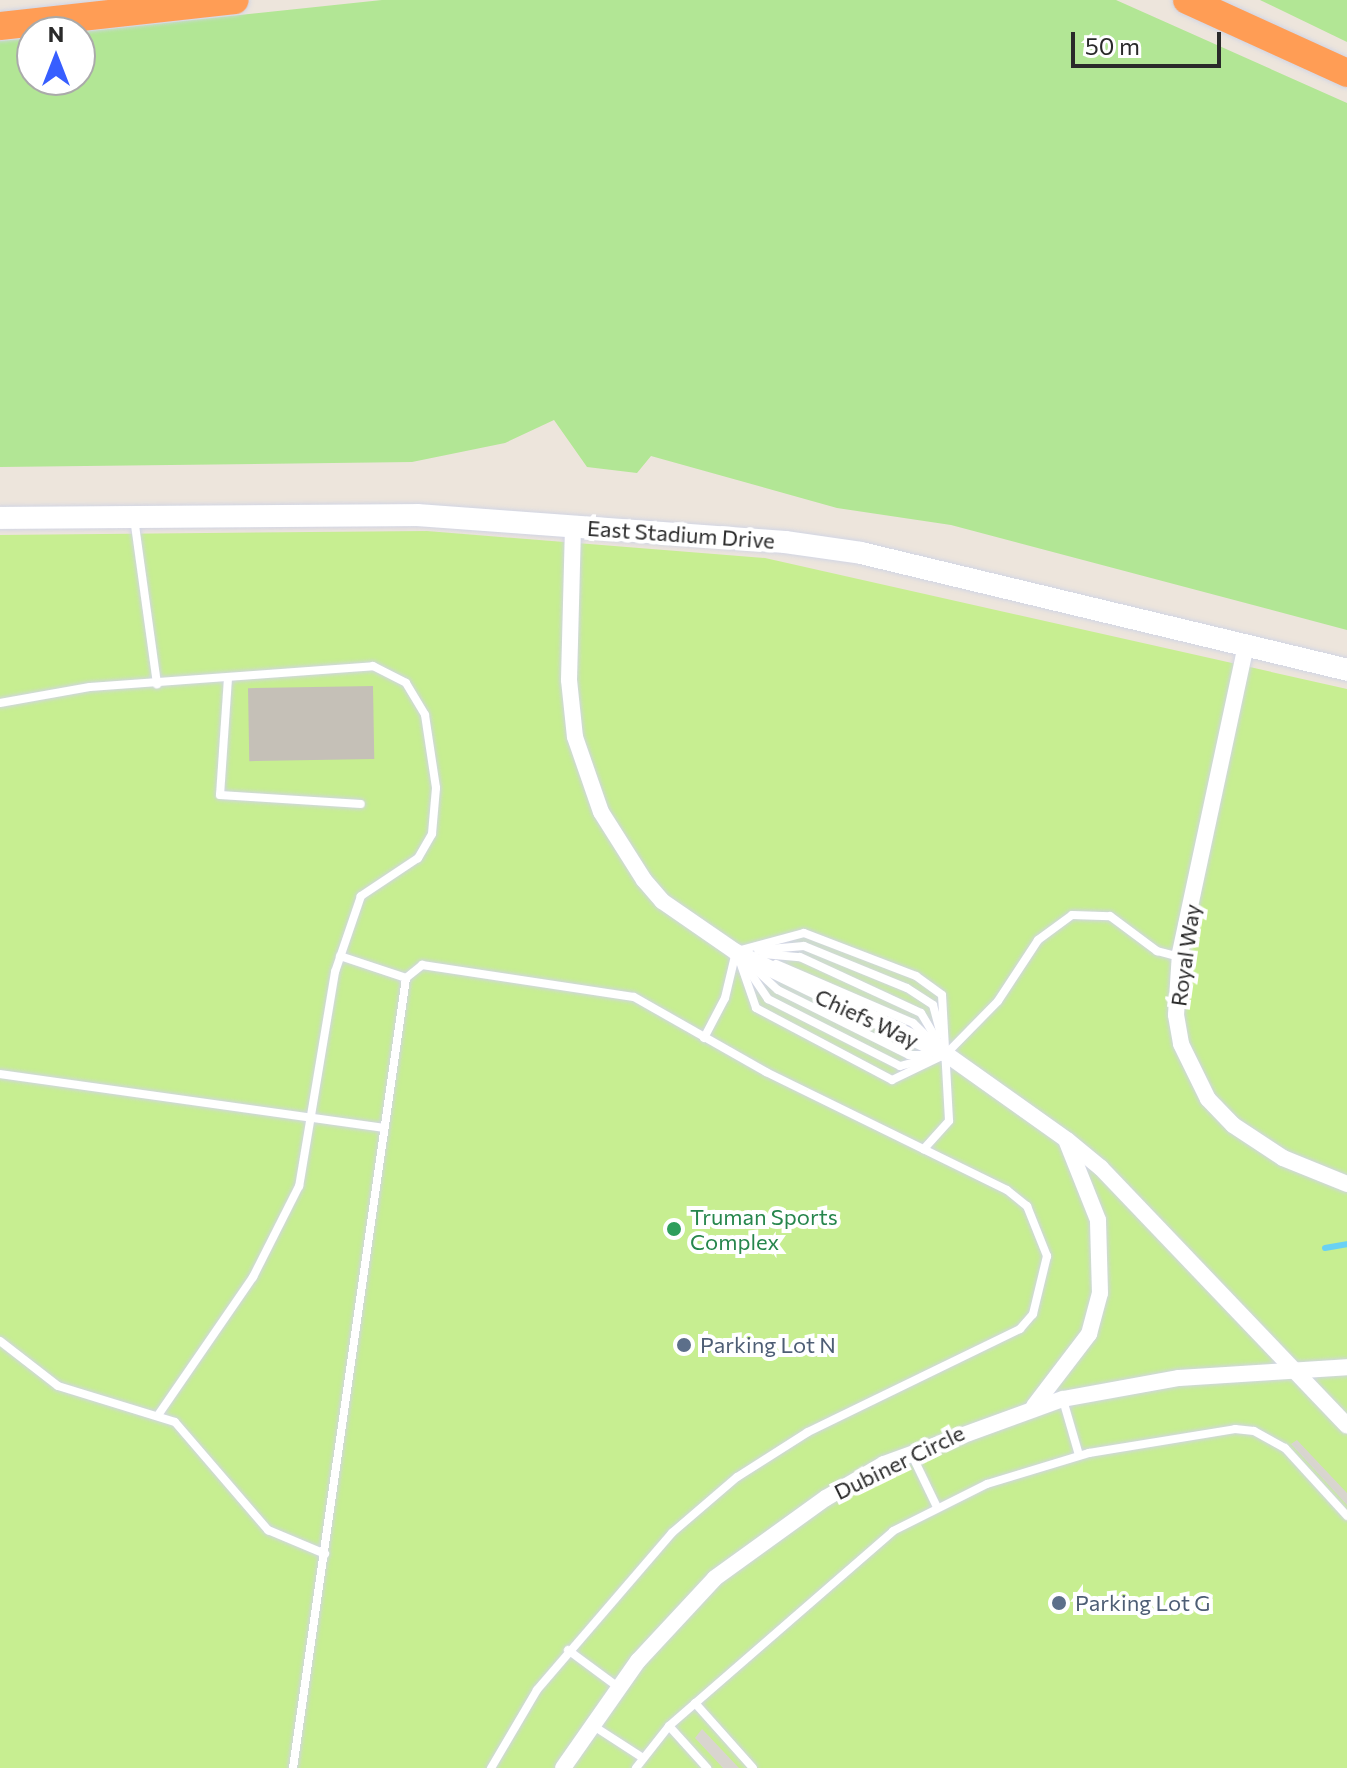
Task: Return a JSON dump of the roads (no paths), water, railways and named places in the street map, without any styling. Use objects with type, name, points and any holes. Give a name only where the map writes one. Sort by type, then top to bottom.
[{"type":"highway","points":[[0,26],[235,0]]},
{"type":"highway","points":[[1187,0],[1347,73]]},
{"type":"main road","name":"East Stadium Drive","points":[[0,518],[417,515],[861,553],[1347,670]]},
{"type":"street","name":"Chiefs Way","points":[[573,527],[569,680],[575,737],[601,812],[662,901],[736,952],[946,1054],[1067,1140],[1347,1425]]},
{"type":"street","name":"Royal Way","points":[[1246,645],[1180,958],[1176,1015],[1181,1044],[1208,1099],[1256,1143],[1347,1184]]},
{"type":"street","points":[[1034,1406],[1089,1334],[1100,1293],[1098,1220],[1067,1140]]},
{"type":"street","name":"Dubiner Circle","points":[[563,1768],[618,1687],[674,1621],[744,1554],[826,1498],[910,1452],[1034,1406],[1063,1399],[1179,1378],[1347,1367]]},
{"type":"lane","points":[[134,517],[157,684]]},
{"type":"lane","points":[[0,703],[157,684],[373,666],[406,683],[425,715],[436,788],[432,834],[418,858],[361,896],[340,956],[299,1186],[253,1277],[158,1415]]},
{"type":"lane","points":[[228,678],[220,795],[361,804]]},
{"type":"lane","points":[[736,952],[756,1008],[892,1080],[946,1054],[998,1001],[1038,940],[1072,915],[1110,916],[1157,951],[1180,958]]},
{"type":"lane","points":[[736,952],[804,933],[916,976],[942,995],[949,1121],[924,1149]]},
{"type":"lane","points":[[736,952],[804,946],[907,988],[933,1005],[946,1054]]},
{"type":"lane","points":[[704,1038],[725,998],[736,952]]},
{"type":"lane","points":[[736,952],[800,957],[878,990],[921,1013],[946,1054]]},
{"type":"lane","points":[[736,952],[768,999],[900,1066],[946,1054]]},
{"type":"lane","points":[[340,956],[406,978]]},
{"type":"lane","points":[[293,1768],[406,978],[422,965],[614,992],[924,1149],[1027,1206],[1047,1256],[1033,1314],[1020,1329],[808,1432],[737,1477],[672,1533],[568,1650],[491,1768]]},
{"type":"lane","points":[[0,1074],[384,1128]]},
{"type":"lane","points":[[0,1341],[58,1386],[175,1422],[268,1530],[325,1554]]},
{"type":"lane","points":[[1063,1399],[1079,1455]]},
{"type":"lane","points":[[636,1768],[669,1726],[893,1531],[937,1507],[1079,1455],[1183,1434],[1254,1431],[1289,1452],[1347,1516]]},
{"type":"lane","points":[[910,1452],[937,1507]]},
{"type":"lane","points":[[568,1650],[618,1687]]},
{"type":"lane","points":[[695,1703],[753,1768]]},
{"type":"lane","points":[[591,1724],[643,1758]]},
{"type":"lane","points":[[669,1726],[707,1768]]},
{"type":"waterway","points":[[1325,1248],[1347,1244]]},
{"type":"place","name":"Truman Sports Complex","points":[[674,1229]]},
{"type":"place","name":"Parking Lot N","points":[[684,1345]]},
{"type":"place","name":"Parking Lot G","points":[[1059,1603]]}]
